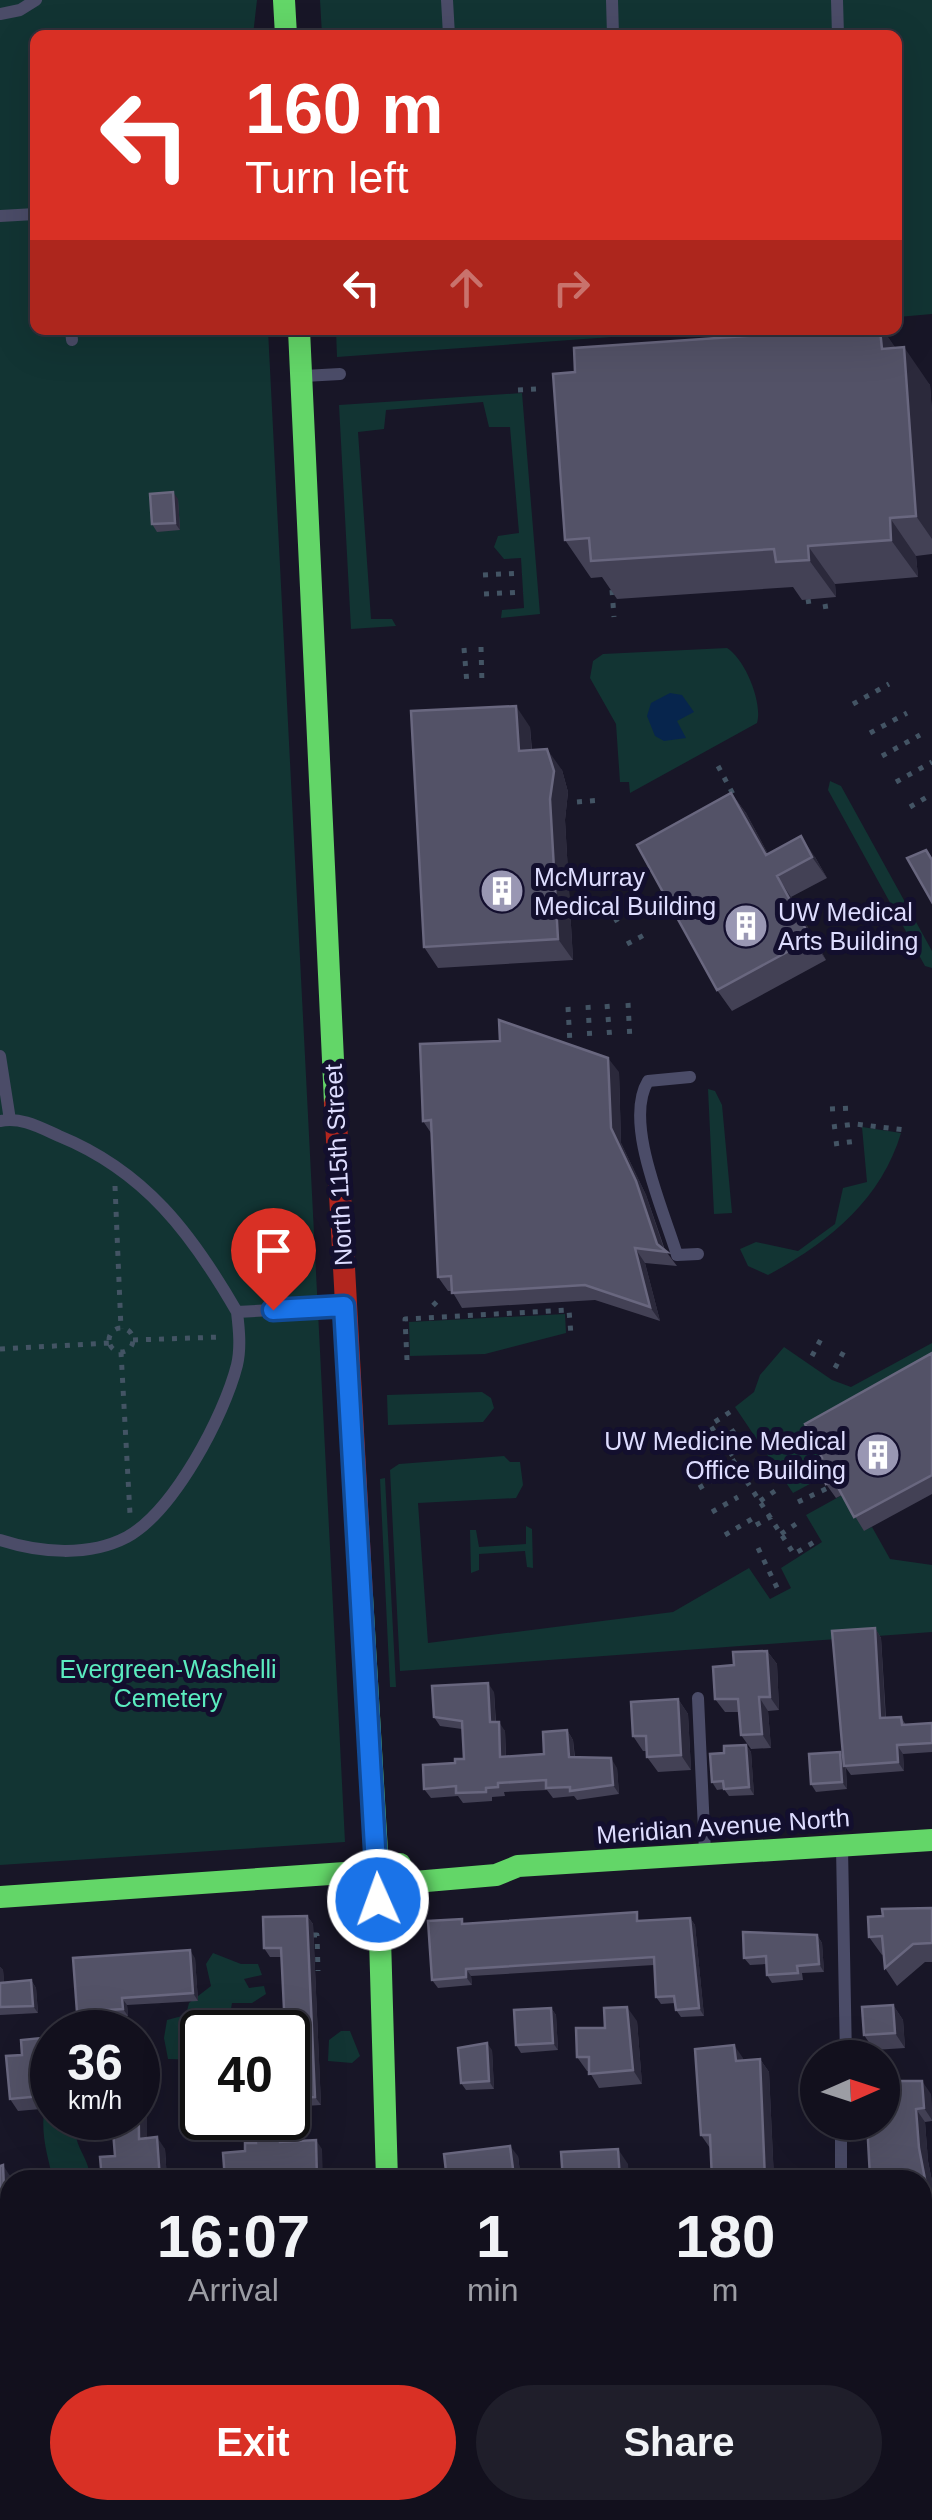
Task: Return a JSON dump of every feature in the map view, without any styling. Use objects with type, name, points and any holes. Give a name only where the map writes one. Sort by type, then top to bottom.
[{"type":"street","points":[[284,0],[286,30]]},
{"type":"street","name":"North 115th Street","points":[[299,335],[344,1306],[383,1870],[387,2170]]},
{"type":"street","name":"Meridian Avenue North","points":[[0,1897],[383,1870],[404,1883],[496,1875],[518,1866],[932,1840]]},
{"type":"lane","points":[[0,14],[20,10],[36,0]]},
{"type":"lane","points":[[447,0],[449,30]]},
{"type":"lane","points":[[612,0],[613,30]]},
{"type":"lane","points":[[837,0],[838,30]]},
{"type":"lane","points":[[0,216],[30,214]]},
{"type":"lane","points":[[301,376],[340,374]]},
{"type":"lane","points":[[0,1056],[5,1120],[30,1123],[114,1163],[156,1195],[182,1225],[237,1312],[240,1336],[238,1362],[212,1428],[150,1518],[131,1535],[113,1543],[62,1551],[0,1540]]},
{"type":"lane","points":[[690,1077],[648,1081],[638,1096],[641,1138],[677,1255],[698,1254]]},
{"type":"lane","points":[[237,1312],[344,1306]]},
{"type":"lane","points":[[698,1698],[705,1854]]},
{"type":"lane","points":[[842,1846],[846,2040]]},
{"type":"lane","points":[[840,2140],[841,2170]]},
{"type":"path","points":[[518,390],[538,389]]},
{"type":"path","points":[[483,575],[522,572]]},
{"type":"path","points":[[611,576],[614,617]]},
{"type":"path","points":[[484,594],[522,592]]},
{"type":"path","points":[[481,647],[482,684]]},
{"type":"path","points":[[464,648],[467,684]]},
{"type":"path","points":[[854,704],[889,684]]},
{"type":"path","points":[[870,733],[907,713]]},
{"type":"path","points":[[882,756],[920,735]]},
{"type":"path","points":[[896,782],[932,762]]},
{"type":"path","points":[[718,766],[734,796]]},
{"type":"path","points":[[910,806],[932,794]]},
{"type":"path","points":[[578,802],[602,800]]},
{"type":"path","points":[[614,920],[634,910]]},
{"type":"path","points":[[628,944],[646,934]]},
{"type":"path","points":[[628,1003],[630,1041]]},
{"type":"path","points":[[607,1004],[610,1042]]},
{"type":"path","points":[[588,1005],[590,1043]]},
{"type":"path","points":[[568,1006],[570,1044]]},
{"type":"path","points":[[830,1109],[854,1108]]},
{"type":"path","points":[[832,1127],[855,1124],[905,1130]]},
{"type":"path","points":[[834,1144],[858,1140]]},
{"type":"path","points":[[114,1163],[120,1328]]},
{"type":"path","points":[[433,1302],[439,1308]]},
{"type":"path","points":[[407,1360],[406,1319],[569,1310],[571,1335]]},
{"type":"path","points":[[110,1343],[113,1332],[120,1328],[128,1330],[133,1340]]},
{"type":"path","points":[[133,1340],[240,1336]]},
{"type":"path","points":[[812,1356],[822,1337]]},
{"type":"path","points":[[121,1352],[128,1350],[133,1340]]},
{"type":"path","points":[[0,1350],[110,1343],[121,1352],[131,1535]]},
{"type":"path","points":[[835,1368],[845,1349]]},
{"type":"path","points":[[730,1412],[710,1426],[794,1554],[816,1541]]},
{"type":"path","points":[[720,1440],[741,1426]]},
{"type":"path","points":[[729,1455],[751,1441]]},
{"type":"path","points":[[744,1478],[766,1463]]},
{"type":"path","points":[[699,1488],[723,1474]]},
{"type":"path","points":[[760,1501],[781,1487]]},
{"type":"path","points":[[798,1502],[830,1487]]},
{"type":"path","points":[[712,1512],[738,1496]]},
{"type":"path","points":[[726,1535],[772,1516]]},
{"type":"path","points":[[781,1534],[802,1520]]},
{"type":"path","points":[[758,1548],[780,1594]]},
{"type":"path","points":[[313,1935],[317,1935],[318,1971]]},
{"type":"green space","name":"Evergreen-Washelli Cemetery","points":[[0,0],[257,0],[254,30],[30,30],[30,335],[268,335],[345,1842],[0,1865]]},
{"type":"green space","points":[[320,0],[932,0],[932,314],[902,317],[902,30],[322,30]]},
{"type":"green space","points":[[336,335],[639,335],[337,357]]},
{"type":"green space","points":[[522,393],[540,614],[501,618],[502,610],[524,608],[521,558],[504,559],[494,547],[498,536],[519,533],[510,427],[489,427],[483,402],[386,410],[384,429],[358,432],[371,619],[392,619],[396,626],[351,629],[339,405]]},
{"type":"green space","points":[[727,648],[751,682],[757,723],[630,793],[629,782],[620,782],[616,724],[590,678],[593,661],[603,654]]},
{"type":"green space","points":[[830,781],[841,786],[932,951],[932,968],[925,966],[828,790]]},
{"type":"green space","points":[[708,1089],[715,1091],[722,1105],[732,1213],[714,1214]]},
{"type":"green space","points":[[862,1127],[901,1133],[892,1157],[866,1199],[831,1234],[768,1275],[748,1266],[740,1249],[756,1242],[798,1251],[835,1224],[843,1188],[867,1182]]},
{"type":"green space","points":[[565,1314],[566,1333],[485,1354],[410,1356],[409,1322]]},
{"type":"green space","points":[[932,1343],[932,1372],[832,1472],[793,1493],[735,1407],[754,1392],[760,1375],[784,1347],[832,1380],[851,1387]]},
{"type":"green space","points":[[482,1392],[491,1398],[494,1408],[483,1422],[388,1425],[387,1395]]},
{"type":"green space","points":[[504,1456],[510,1462],[520,1462],[523,1485],[516,1498],[418,1503],[428,1643],[673,1612],[749,1568],[770,1599],[791,1588],[781,1568],[822,1542],[806,1515],[844,1494],[864,1530],[872,1527],[890,1559],[932,1565],[932,1632],[400,1671],[390,1470],[399,1464]]},
{"type":"green space","points":[[385,1478],[396,1687],[390,1687],[380,1479]]},
{"type":"green space","points":[[526,1526],[532,1529],[533,1568],[527,1567],[525,1551],[479,1554],[479,1570],[471,1573],[470,1530],[476,1530],[479,1547],[526,1544]]},
{"type":"green space","points":[[213,1953],[241,1964],[258,1964],[262,1975],[244,1979],[249,1988],[264,1986],[266,1994],[252,2003],[232,2003],[231,2010],[187,2010],[189,2003],[211,1986],[206,1964]]},
{"type":"green space","points":[[180,2017],[180,2059],[168,2059],[164,2038],[167,2020]]},
{"type":"green space","points":[[341,2031],[350,2031],[360,2056],[352,2063],[328,2061],[329,2040]]},
{"type":"green space","points":[[45,2140],[77,2140],[89,2170],[51,2170]]},
{"type":"water","points":[[670,693],[682,695],[694,712],[677,721],[686,738],[664,741],[655,736],[647,716],[651,703]]},
{"type":"building","points":[[759,335],[881,335],[882,349],[904,347],[916,516],[890,518],[891,540],[808,546],[809,560],[776,562],[774,549],[591,561],[589,538],[565,540],[553,374],[575,372],[574,348]]},
{"type":"building","points":[[173,492],[175,523],[152,524],[150,494]]},
{"type":"building","name":"McMurray Medical Building","points":[[516,706],[519,751],[547,749],[554,771],[550,799],[558,939],[424,947],[411,711]]},
{"type":"building","name":"UW Medical Arts Building","points":[[731,793],[766,855],[801,836],[812,857],[777,876],[811,939],[717,990],[637,845]]},
{"type":"building","points":[[926,850],[932,860],[932,902],[907,858]]},
{"type":"building","points":[[499,1020],[608,1058],[611,1128],[636,1181],[657,1244],[667,1252],[635,1248],[650,1307],[585,1285],[452,1293],[451,1276],[438,1277],[431,1120],[423,1121],[420,1044],[500,1041]]},
{"type":"building","name":"UW Medicine Medical Office Building","points":[[932,1353],[932,1475],[854,1517],[834,1480],[826,1484],[814,1462],[822,1458],[805,1424]]},
{"type":"building","points":[[875,1628],[880,1718],[901,1717],[902,1725],[932,1723],[932,1743],[897,1745],[898,1762],[844,1766],[832,1631]]},
{"type":"building","points":[[767,1651],[770,1697],[759,1697],[762,1734],[741,1735],[738,1699],[715,1699],[713,1667],[734,1665],[733,1652]]},
{"type":"building","points":[[488,1683],[490,1722],[499,1722],[500,1757],[544,1754],[543,1732],[567,1730],[569,1757],[611,1758],[613,1785],[570,1791],[570,1787],[546,1788],[546,1780],[498,1783],[498,1787],[486,1788],[486,1792],[456,1793],[456,1786],[424,1789],[423,1765],[464,1759],[462,1721],[434,1717],[432,1686]]},
{"type":"building","points":[[678,1699],[681,1755],[647,1757],[646,1736],[633,1736],[631,1702]]},
{"type":"building","points":[[746,1745],[749,1787],[724,1789],[723,1781],[712,1782],[710,1754],[724,1753],[724,1746]]},
{"type":"building","points":[[840,1752],[842,1782],[811,1784],[809,1754]]},
{"type":"building","points":[[932,1908],[932,1943],[913,1944],[885,1968],[882,1936],[869,1937],[868,1917],[883,1916],[882,1909]]},
{"type":"building","points":[[637,1912],[637,1921],[690,1918],[699,2008],[676,2010],[674,1996],[656,1997],[654,1957],[466,1969],[466,1977],[432,1980],[428,1921],[462,1919],[462,1924]]},
{"type":"building","points":[[307,1916],[315,2097],[310,2097],[310,2010],[265,2010],[284,2009],[281,1948],[264,1948],[263,1917]]},
{"type":"building","points":[[743,1932],[817,1935],[819,1964],[797,1966],[798,1973],[767,1975],[766,1956],[744,1958]]},
{"type":"building","points":[[190,1950],[193,1993],[122,1998],[123,2009],[77,2010],[73,1958]]},
{"type":"building","points":[[31,1980],[33,2006],[0,2007],[0,1983]]},
{"type":"building","points":[[893,2005],[895,2033],[864,2035],[862,2007]]},
{"type":"building","points":[[627,2007],[633,2070],[589,2074],[589,2057],[577,2057],[576,2028],[605,2028],[604,2008]]},
{"type":"building","points":[[551,2008],[553,2043],[516,2045],[514,2010]]},
{"type":"building","points":[[30,2039],[30,2097],[10,2099],[6,2056],[22,2055],[21,2040]]},
{"type":"building","points":[[487,2043],[489,2081],[461,2083],[458,2048]]},
{"type":"building","points":[[734,2045],[736,2061],[760,2059],[765,2170],[712,2170],[710,2135],[701,2135],[695,2049]]},
{"type":"building","points":[[900,2081],[922,2081],[924,2108],[916,2109],[923,2170],[870,2170],[868,2140],[900,2140]]},
{"type":"building","points":[[114,2140],[157,2140],[159,2170],[101,2170],[100,2157],[115,2156]]},
{"type":"building","points":[[316,2140],[317,2170],[224,2170],[223,2153],[245,2151],[245,2143]]},
{"type":"building","points":[[510,2146],[513,2169],[446,2170],[444,2154]]},
{"type":"building","points":[[618,2149],[619,2170],[562,2170],[561,2152]]},
{"type":"traffic: fast","points":[[284,0],[286,30]]},
{"type":"traffic: fast","points":[[299,335],[335,1103]]},
{"type":"traffic: fast","points":[[362,1596],[378,1869],[387,2170]]},
{"type":"traffic: fast","points":[[388,1870],[403,1883],[496,1875],[518,1866],[932,1840]]},
{"type":"traffic: fast","points":[[0,1897],[388,1870],[400,1864]]},
{"type":"traffic: jam","points":[[335,1103],[362,1596]]},
{"type":"place","name":"McMurray Medical Building","points":[[502,891]]},
{"type":"place","name":"UW Medical Arts Building","points":[[746,926]]},
{"type":"place","name":"UW Medicine Medical Office Building","points":[[878,1455]]},
{"type":"route","points":[[273,1310],[344,1306],[378,1900]]}]
